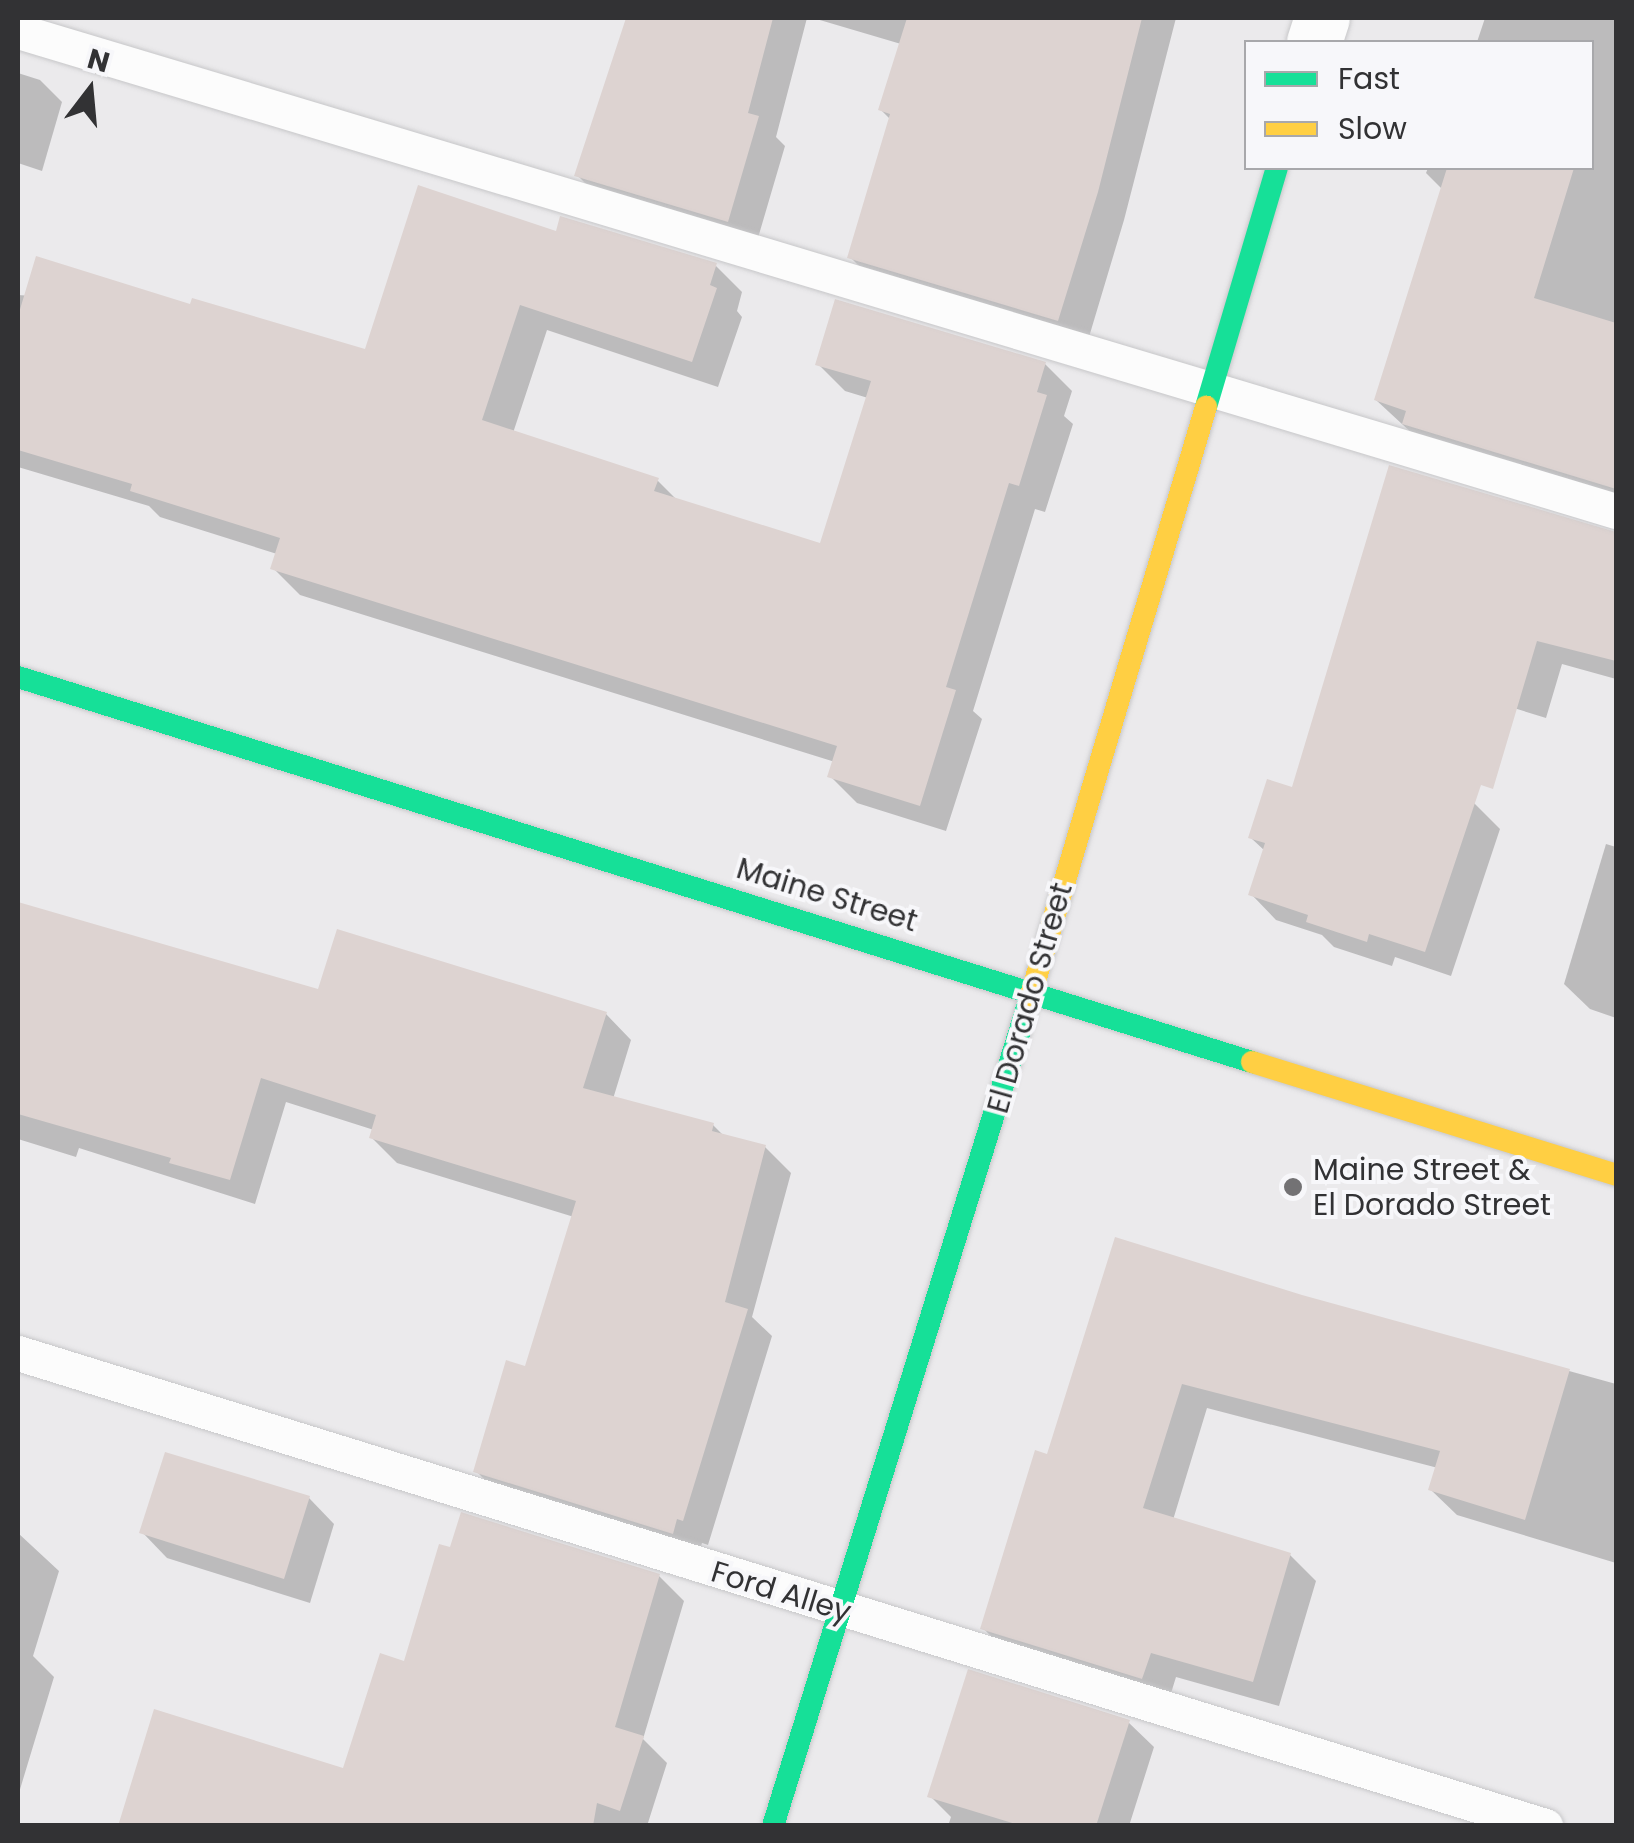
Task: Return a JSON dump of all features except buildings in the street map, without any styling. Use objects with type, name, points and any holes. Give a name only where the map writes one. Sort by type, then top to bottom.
[{"type":"street","name":"El Dorado Street","points":[[773,1826],[988,1141],[1276,170]]},
{"type":"street","name":"Maine Street","points":[[18,677],[1616,1175]]},
{"type":"lane","points":[[18,30],[1209,392],[1616,511]]},
{"type":"lane","name":"Ford Alley","points":[[18,1353],[1545,1826]]},
{"type":"traffic: fast","points":[[1206,407],[1276,170]]},
{"type":"traffic: fast","points":[[18,677],[1252,1062]]},
{"type":"traffic: fast","points":[[773,1826],[1030,998]]},
{"type":"traffic: slow","points":[[1030,998],[1206,407]]},
{"type":"traffic: slow","points":[[1252,1062],[1616,1175]]},
{"type":"place","name":"Maine Street & El Dorado Street","points":[[1293,1187]]}]
